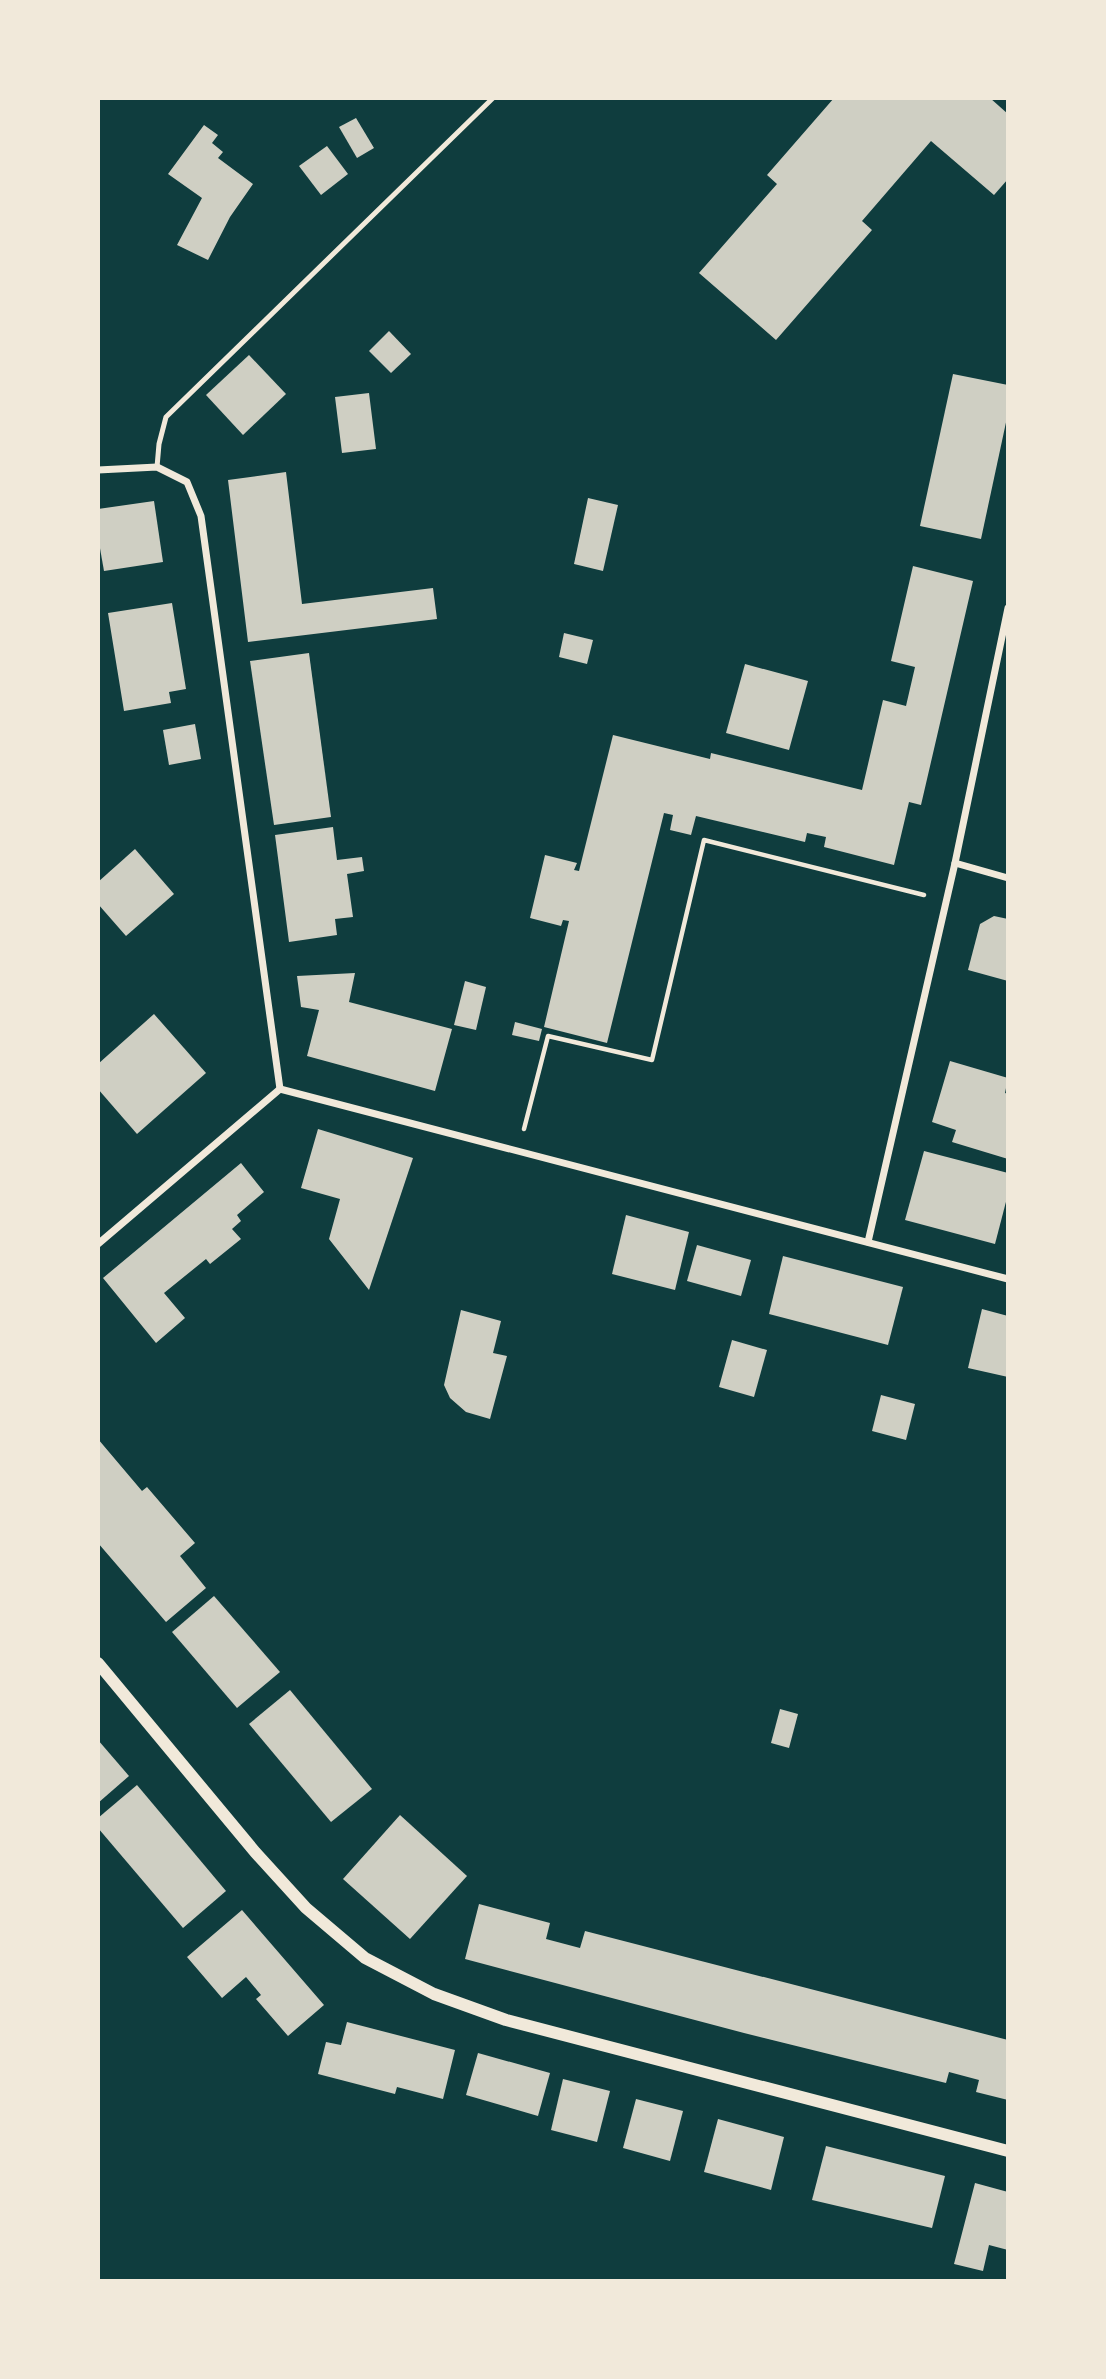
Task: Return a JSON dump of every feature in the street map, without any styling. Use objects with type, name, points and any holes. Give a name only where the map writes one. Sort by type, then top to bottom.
[{"type":"street","points":[[98,470],[157,467],[187,482],[201,516],[280,1089]]},
{"type":"street","points":[[868,1241],[955,863],[1008,608]]},
{"type":"street","points":[[955,863],[1008,878]]},
{"type":"street","points":[[280,1089],[1008,1279]]},
{"type":"street","points":[[98,1244],[280,1089]]},
{"type":"street","points":[[98,1663],[255,1852],[306,1908],[365,1958],[434,1994],[506,2020],[1008,2151]]},
{"type":"lane","points":[[157,467],[159,444],[166,417],[493,98]]},
{"type":"path","points":[[518,1151],[548,1036],[652,1060],[704,840],[945,900]]},
{"type":"building","points":[[834,98],[990,98],[1008,114],[1008,179],[994,195],[931,141],[862,221],[872,230],[776,340],[699,273],[777,184],[767,175]]},
{"type":"building","points":[[356,118],[374,148],[357,158],[339,127]]},
{"type":"building","points":[[204,125],[218,135],[212,143],[223,152],[218,158],[253,184],[230,217],[208,260],[177,245],[202,198],[168,174]]},
{"type":"building","points":[[327,146],[348,174],[321,195],[299,166]]},
{"type":"building","points":[[389,331],[411,354],[391,373],[369,351]]},
{"type":"building","points":[[249,355],[286,394],[243,435],[206,395]]},
{"type":"building","points":[[953,374],[1008,385],[1008,413],[981,539],[920,526]]},
{"type":"building","points":[[369,393],[376,449],[342,453],[335,397]]},
{"type":"building","points":[[286,472],[302,604],[433,588],[437,619],[248,642],[228,480]]},
{"type":"building","points":[[588,498],[618,505],[603,571],[574,564]]},
{"type":"building","points":[[154,501],[163,562],[104,571],[98,537],[98,509]]},
{"type":"building","points":[[913,566],[973,581],[921,805],[909,802],[894,865],[824,847],[826,837],[807,833],[805,842],[696,816],[691,835],[670,830],[673,815],[664,813],[607,1043],[544,1027],[569,921],[563,920],[561,926],[530,918],[545,855],[577,863],[574,870],[579,871],[613,735],[710,759],[711,753],[862,790],[883,700],[906,706],[915,667],[891,661]]},
{"type":"building","points":[[172,603],[186,689],[169,692],[171,703],[124,711],[108,613]]},
{"type":"building","points":[[564,633],[593,640],[587,664],[559,657]]},
{"type":"building","points":[[309,653],[331,817],[274,825],[250,661]]},
{"type":"building","points":[[745,664],[808,681],[789,750],[726,733]]},
{"type":"building","points":[[195,724],[201,759],[169,765],[163,730]]},
{"type":"building","points":[[333,827],[337,860],[362,857],[364,871],[347,874],[353,917],[335,919],[337,935],[289,942],[275,835]]},
{"type":"building","points":[[135,849],[174,894],[126,936],[98,904],[98,882]]},
{"type":"building","points":[[994,916],[1008,919],[1008,981],[968,970],[980,924]]},
{"type":"building","points":[[355,973],[349,1002],[452,1029],[435,1091],[307,1056],[319,1010],[301,1007],[297,976]]},
{"type":"building","points":[[465,981],[486,987],[476,1030],[454,1025]]},
{"type":"building","points":[[154,1014],[206,1073],[137,1134],[98,1089],[98,1064]]},
{"type":"building","points":[[515,1022],[542,1029],[539,1041],[512,1035]]},
{"type":"building","points":[[950,1061],[1008,1078],[1005,1093],[1008,1094],[1008,1159],[952,1142],[956,1130],[932,1122]]},
{"type":"building","points":[[318,1129],[413,1158],[369,1290],[329,1239],[340,1199],[301,1188]]},
{"type":"building","points":[[924,1151],[1008,1173],[1008,1194],[995,1244],[905,1220]]},
{"type":"building","points":[[241,1163],[264,1192],[237,1215],[241,1221],[232,1229],[241,1239],[210,1264],[206,1259],[164,1293],[185,1318],[156,1343],[103,1278]]},
{"type":"building","points":[[626,1215],[689,1232],[675,1290],[612,1274]]},
{"type":"building","points":[[697,1245],[751,1260],[741,1296],[687,1281]]},
{"type":"building","points":[[783,1256],[903,1287],[888,1345],[769,1314]]},
{"type":"building","points":[[982,1309],[1008,1316],[1008,1377],[968,1368]]},
{"type":"building","points":[[461,1310],[501,1321],[493,1353],[507,1356],[490,1419],[466,1412],[450,1398],[444,1385]]},
{"type":"building","points":[[732,1340],[767,1350],[754,1397],[719,1387]]},
{"type":"building","points":[[881,1395],[915,1404],[906,1440],[872,1431]]},
{"type":"building","points":[[98,1439],[142,1491],[147,1487],[195,1543],[180,1556],[206,1588],[166,1622],[98,1543]]},
{"type":"building","points":[[214,1596],[280,1672],[237,1708],[172,1632]]},
{"type":"building","points":[[290,1690],[372,1789],[331,1822],[249,1724]]},
{"type":"building","points":[[780,1709],[798,1714],[789,1748],[771,1743]]},
{"type":"building","points":[[98,1740],[129,1776],[98,1803]]},
{"type":"building","points":[[137,1785],[226,1891],[183,1928],[98,1828],[98,1818]]},
{"type":"building","points":[[400,1815],[467,1876],[410,1939],[343,1879]]},
{"type":"building","points":[[479,1904],[550,1923],[546,1939],[580,1948],[585,1931],[1008,2040],[1008,2100],[976,2092],[979,2080],[949,2072],[946,2083],[465,1959]]},
{"type":"building","points":[[242,1910],[324,2005],[288,2036],[256,1999],[261,1995],[246,1977],[222,1998],[187,1957]]},
{"type":"building","points":[[347,2022],[455,2050],[443,2099],[397,2087],[395,2094],[318,2074],[326,2042],[341,2045]]},
{"type":"building","points":[[478,2053],[550,2073],[538,2116],[466,2095]]},
{"type":"building","points":[[563,2079],[610,2091],[597,2142],[551,2130]]},
{"type":"building","points":[[636,2099],[683,2111],[670,2161],[623,2148]]},
{"type":"building","points":[[718,2119],[784,2137],[771,2190],[704,2172]]},
{"type":"building","points":[[826,2146],[945,2176],[932,2228],[812,2200]]},
{"type":"building","points":[[975,2183],[1008,2192],[1008,2250],[989,2245],[983,2271],[954,2264]]}]
